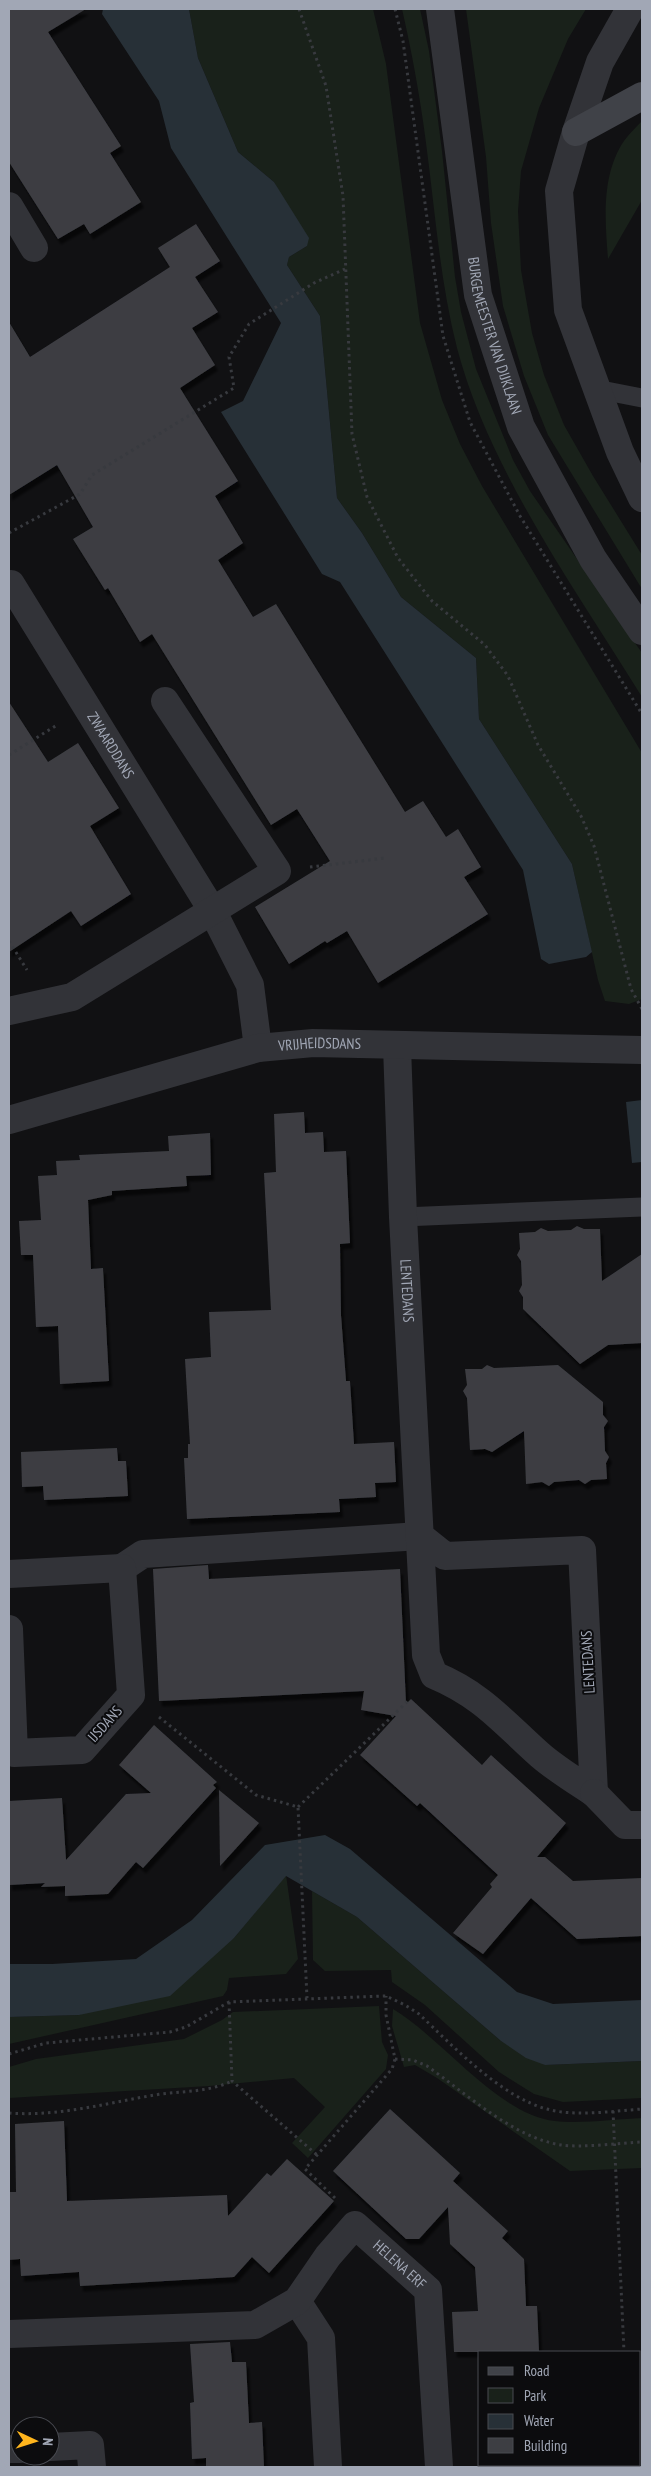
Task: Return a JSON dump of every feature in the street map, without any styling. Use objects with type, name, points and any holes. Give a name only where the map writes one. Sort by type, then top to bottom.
[{"type":"main road","points":[[576,132],[642,96]]},
{"type":"street","name":"BURGEMEESTER VAN DIJKLAAN","points":[[440,9],[478,295],[502,371],[521,427],[592,559],[642,632]]},
{"type":"street","points":[[630,9],[600,62],[576,132],[559,191],[568,310],[620,452],[642,498]]},
{"type":"street","points":[[9,206],[34,248]]},
{"type":"street","name":"ZWAARDDANS","points":[[9,584],[212,910],[250,985],[258,1048]]},
{"type":"street","points":[[9,1011],[72,997],[277,871],[165,701]]},
{"type":"street","name":"VRIJHEIDSDANS","points":[[9,1120],[258,1048],[313,1043],[642,1050]]},
{"type":"street","name":"LENTEDANS","points":[[397,1046],[403,1217],[426,1655],[434,1675]]},
{"type":"street","points":[[9,1574],[122,1568],[143,1554],[420,1536]]},
{"type":"street","name":"LENTEDANS","points":[[420,1536],[445,1556],[582,1550],[594,1793]]},
{"type":"street","name":"IJSDANS","points":[[9,1629],[14,1753],[82,1750],[131,1695],[122,1568]]},
{"type":"street","points":[[434,1675],[459,1686],[487,1705],[542,1757],[594,1793],[625,1825],[642,1825]]},
{"type":"street","points":[[9,2334],[255,2325],[297,2300],[328,2256],[355,2225]]},
{"type":"street","name":"HELENA ERF","points":[[355,2225],[428,2290],[439,2467]]},
{"type":"street","points":[[297,2300],[321,2338],[328,2467]]},
{"type":"street","points":[[60,2446],[90,2445],[92,2467]]},
{"type":"lane","points":[[596,389],[642,398]]},
{"type":"lane","points":[[403,1217],[642,1207]]},
{"type":"path","points":[[299,9],[326,86],[343,196],[352,434],[367,497],[398,558],[432,601],[485,645],[508,676],[538,745],[581,816],[594,846],[631,989],[642,1009]]},
{"type":"path","points":[[9,533],[80,494],[92,474],[234,388],[229,357],[249,324],[314,283],[346,269]]},
{"type":"path","points":[[9,755],[86,706]]},
{"type":"path","points":[[277,871],[386,858]]},
{"type":"path","points":[[307,1998],[300,1892],[298,1807],[434,1675]]},
{"type":"path","points":[[131,1695],[256,1795],[298,1807]]},
{"type":"path","points":[[355,2225],[341,2204],[305,2169],[392,2070],[395,2059],[386,2014],[386,1996]]},
{"type":"path","points":[[9,2054],[46,2043],[170,2032],[186,2027],[229,2002],[386,1996],[419,2014],[514,2096],[548,2110],[565,2112],[642,2109]]},
{"type":"path","points":[[229,2002],[232,2081],[317,2155]]},
{"type":"path","points":[[395,2059],[413,2060],[427,2066],[517,2130],[538,2139],[563,2145],[642,2142]]},
{"type":"path","points":[[9,2113],[52,2114],[162,2094],[216,2089],[232,2081]]},
{"type":"path","points":[[613,2110],[624,2351]]},
{"type":"green space","points":[[189,9],[373,9],[386,64],[420,323],[442,400],[460,444],[482,486],[642,753],[642,999],[629,1004],[605,1001],[598,980],[572,864],[479,719],[476,658],[401,597],[362,533],[337,498],[320,316],[287,265],[289,257],[307,246],[274,182],[238,152],[198,58]]},
{"type":"green space","points":[[402,9],[420,9],[429,51],[455,277],[461,312],[476,369],[513,460],[530,491],[642,653],[642,697],[563,572],[512,484],[471,394],[457,348],[446,297],[421,109]]},
{"type":"green space","points":[[466,9],[586,9],[568,39],[539,108],[521,171],[518,211],[521,270],[532,333],[544,375],[564,425],[642,555],[642,589],[548,435],[524,376],[503,306],[491,223],[486,157]]},
{"type":"green space","points":[[642,121],[642,200],[608,259],[606,198],[611,168],[624,141]]},
{"type":"green space","points":[[286,1875],[298,1959],[286,1974],[229,1978],[227,1990],[223,1996],[9,2044],[9,2017],[79,2015],[234,1938]]},
{"type":"green space","points":[[312,1891],[357,1917],[501,2041],[545,2065],[642,2061],[642,2098],[563,2102],[534,2094],[499,2072],[425,2005],[392,1982],[391,1970],[325,1971],[313,1960]]},
{"type":"green space","points":[[379,2006],[382,2042],[388,2055],[386,2069],[308,2158],[292,2143],[325,2107],[294,2078],[209,2086],[9,2098],[9,2067],[36,2059],[184,2039],[222,2020],[233,2012]]},
{"type":"green space","points":[[393,2009],[412,2022],[492,2091],[534,2116],[565,2122],[642,2118],[642,2168],[570,2171],[437,2078],[415,2065],[404,2067],[392,2026]]},
{"type":"water","points":[[103,9],[189,9],[198,58],[238,152],[274,182],[309,238],[307,246],[289,257],[287,265],[320,316],[337,498],[362,533],[401,597],[476,658],[479,719],[572,864],[592,952],[586,957],[549,964],[541,959],[523,870],[340,582],[322,574],[221,412],[243,401],[281,323],[171,148],[159,101],[102,14]]},
{"type":"water","points":[[642,1100],[642,1162],[632,1163],[626,1102]]},
{"type":"water","points":[[325,1835],[350,1849],[517,1992],[553,2004],[642,2000],[642,2061],[545,2065],[526,2058],[501,2041],[357,1917],[286,1876],[234,1938],[170,1996],[79,2015],[9,2017],[9,1964],[52,1964],[136,1959],[192,1920],[265,1845]]},
{"type":"building","points":[[9,9],[86,9],[48,32],[121,146],[110,153],[141,202],[90,234],[84,224],[58,239],[9,162]]},
{"type":"building","points":[[196,224],[220,261],[195,277],[218,312],[192,328],[215,365],[180,388],[238,481],[215,496],[243,543],[218,560],[253,617],[276,604],[405,812],[423,801],[446,837],[458,829],[481,867],[464,877],[488,914],[378,983],[347,931],[327,943],[325,941],[289,964],[255,907],[330,861],[297,809],[271,825],[152,634],[140,642],[108,588],[105,590],[73,539],[93,527],[57,465],[9,495],[9,322],[30,357],[170,267],[158,248]]},
{"type":"building","points":[[9,702],[48,762],[78,743],[119,808],[90,826],[131,894],[81,926],[71,911],[9,952]]},
{"type":"building","points":[[304,1112],[305,1133],[323,1132],[324,1152],[346,1151],[350,1243],[340,1244],[341,1315],[346,1381],[350,1381],[354,1444],[394,1442],[396,1482],[375,1483],[376,1497],[339,1499],[340,1512],[187,1519],[184,1458],[188,1458],[188,1444],[190,1444],[185,1359],[211,1357],[209,1312],[271,1310],[264,1173],[276,1172],[274,1114]]},
{"type":"building","points":[[210,1133],[211,1175],[186,1176],[187,1186],[112,1191],[112,1195],[88,1200],[91,1269],[103,1268],[109,1381],[60,1384],[58,1326],[36,1327],[33,1255],[21,1255],[19,1221],[41,1220],[38,1176],[57,1175],[56,1161],[80,1160],[79,1155],[169,1151],[168,1136]]},
{"type":"building","points":[[577,1226],[584,1229],[600,1229],[602,1281],[642,1254],[642,1343],[608,1345],[580,1364],[523,1309],[523,1297],[519,1291],[522,1285],[521,1261],[517,1255],[520,1249],[519,1233],[535,1232],[541,1228],[548,1231],[571,1230]]},
{"type":"building","points":[[487,1365],[494,1368],[558,1365],[603,1402],[603,1415],[608,1421],[604,1427],[605,1451],[609,1457],[606,1463],[607,1479],[591,1480],[585,1484],[579,1480],[554,1482],[549,1486],[542,1482],[526,1484],[524,1431],[492,1452],[485,1449],[470,1450],[467,1398],[463,1391],[467,1385],[465,1369],[482,1369]]},
{"type":"building","points":[[117,1448],[118,1461],[126,1461],[128,1496],[44,1500],[43,1486],[22,1487],[21,1452]]},
{"type":"building","points":[[208,1565],[209,1579],[400,1569],[406,1704],[411,1699],[482,1765],[491,1755],[566,1823],[537,1857],[545,1857],[573,1881],[642,1878],[642,1936],[577,1939],[531,1898],[483,1954],[453,1933],[492,1887],[490,1884],[498,1875],[420,1803],[417,1806],[360,1755],[396,1716],[361,1710],[364,1691],[159,1701],[153,1569]]},
{"type":"building","points":[[154,1725],[217,1782],[213,1785],[216,1788],[143,1868],[136,1862],[108,1894],[65,1896],[65,1886],[41,1887],[45,1883],[9,1885],[9,1801],[62,1798],[66,1860],[126,1794],[151,1793],[119,1765]]},
{"type":"building","points":[[219,1790],[259,1823],[220,1866]]},
{"type":"building","points":[[390,2109],[460,2173],[453,2181],[508,2231],[502,2238],[524,2259],[526,2306],[537,2306],[539,2351],[454,2352],[452,2312],[478,2311],[475,2267],[450,2244],[448,2207],[419,2239],[406,2239],[333,2171]]},
{"type":"building","points":[[64,2121],[67,2201],[227,2195],[228,2216],[267,2173],[271,2176],[287,2159],[334,2201],[269,2273],[252,2257],[234,2277],[80,2286],[79,2272],[21,2276],[20,2259],[9,2260],[9,2192],[16,2192],[15,2124]]},
{"type":"building","points":[[230,2342],[232,2362],[246,2362],[249,2423],[262,2422],[264,2467],[206,2467],[206,2458],[192,2459],[190,2403],[194,2402],[190,2344]]}]
